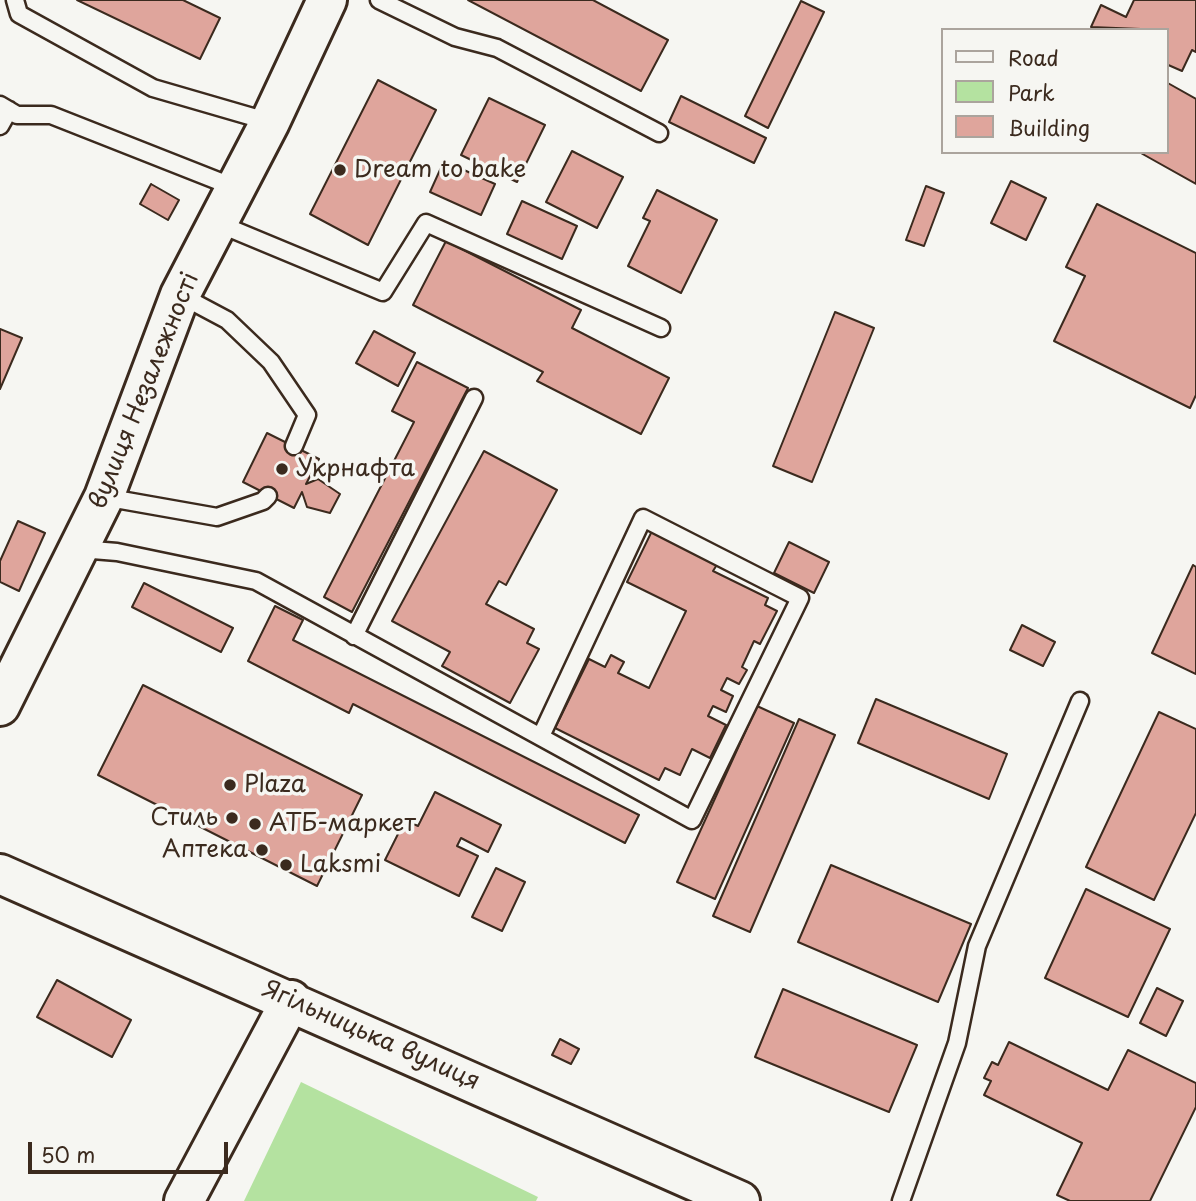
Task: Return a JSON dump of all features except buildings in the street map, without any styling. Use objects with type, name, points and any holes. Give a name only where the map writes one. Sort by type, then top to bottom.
[{"type":"main road","name":"вулиця Незалежності","points":[[0,706],[104,497],[180,295],[271,122],[327,0]]},
{"type":"main road","points":[[0,847],[14,881]]},
{"type":"main road","name":"Ягільницька вулиця","points":[[14,881],[291,1000],[740,1201]]},
{"type":"main road","points":[[184,1201],[291,1000]]},
{"type":"lane","points":[[15,0],[19,15],[153,89],[271,122]]},
{"type":"lane","points":[[379,0],[455,37],[497,48],[659,133]]},
{"type":"lane","points":[[0,126],[5,108],[17,115],[51,115],[236,188]]},
{"type":"lane","points":[[217,223],[383,292],[426,223],[661,328]]},
{"type":"lane","points":[[180,295],[227,320],[271,362],[307,415],[294,446]]},
{"type":"lane","points":[[354,636],[474,398]]},
{"type":"lane","points":[[104,497],[217,517],[263,501],[268,496]]},
{"type":"lane","points":[[79,549],[117,552],[257,582],[692,820],[800,598],[643,518],[541,736]]},
{"type":"lane","points":[[901,1201],[957,1043],[977,946],[1080,701]]},
{"type":"green space","points":[[301,1082],[538,1197],[536,1201],[244,1201]]},
{"type":"place","name":"Dream to bake","points":[[340,170]]},
{"type":"place","name":"Укрнафта","points":[[282,469]]},
{"type":"place","name":"Plaza","points":[[230,785]]},
{"type":"place","name":"Стиль","points":[[232,818]]},
{"type":"place","name":"АТБ-маркет","points":[[255,824]]},
{"type":"place","name":"Аптека","points":[[262,850]]},
{"type":"place","name":"Laksmi","points":[[286,865]]}]
